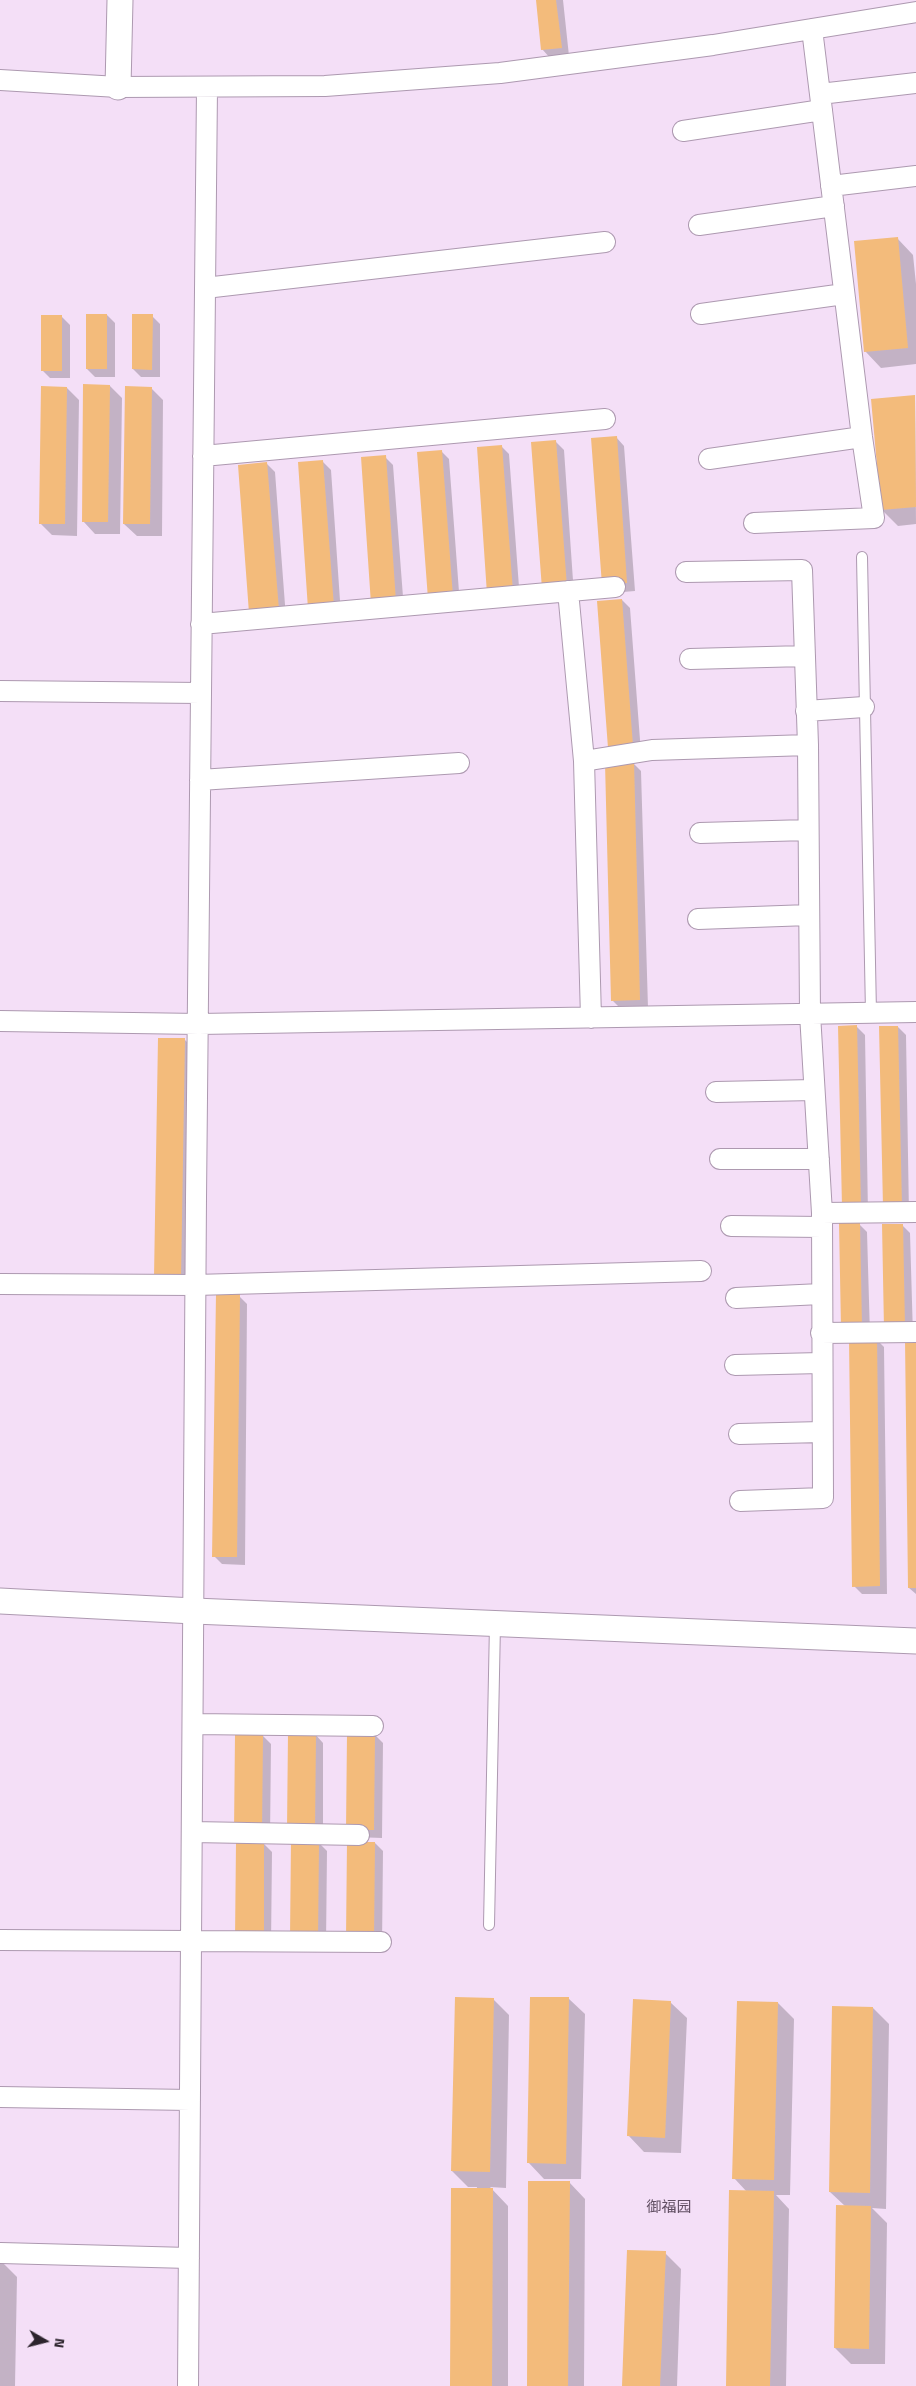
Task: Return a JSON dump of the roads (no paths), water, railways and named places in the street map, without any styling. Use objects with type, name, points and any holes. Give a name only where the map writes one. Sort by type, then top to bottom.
[{"type":"street","points":[[118,88],[120,0]]},
{"type":"street","points":[[0,80],[118,88],[325,86],[500,73],[713,45],[916,12]]},
{"type":"street","points":[[754,523],[874,518],[862,437],[812,28]]},
{"type":"street","points":[[683,131],[916,83]]},
{"type":"street","points":[[188,2386],[195,1285],[207,88]]},
{"type":"street","points":[[831,186],[916,176]]},
{"type":"street","points":[[699,225],[834,206]]},
{"type":"street","points":[[205,288],[605,242]]},
{"type":"street","points":[[701,314],[844,294]]},
{"type":"street","points":[[203,456],[605,419]]},
{"type":"street","points":[[709,459],[862,437]]},
{"type":"street","points":[[686,572],[802,570],[808,745],[810,1014],[822,1220],[821,1363],[823,1498],[740,1501]]},
{"type":"street","points":[[201,624],[616,587]]},
{"type":"street","points":[[568,591],[584,761],[591,1018]]},
{"type":"street","points":[[690,659],[805,656]]},
{"type":"street","points":[[0,691],[201,693]]},
{"type":"street","points":[[806,711],[864,707]]},
{"type":"street","points":[[584,761],[652,750],[808,745]]},
{"type":"street","points":[[200,780],[459,763]]},
{"type":"street","points":[[700,833],[808,830]]},
{"type":"street","points":[[698,919],[809,915]]},
{"type":"street","points":[[0,1021],[199,1024],[916,1012]]},
{"type":"street","points":[[716,1092],[814,1090]]},
{"type":"street","points":[[720,1159],[819,1159]]},
{"type":"street","points":[[731,1226],[916,1212]]},
{"type":"street","points":[[0,1284],[195,1285],[701,1271]]},
{"type":"street","points":[[736,1298],[821,1294]]},
{"type":"street","points":[[821,1333],[916,1332]]},
{"type":"street","points":[[735,1366],[821,1363]]},
{"type":"street","points":[[739,1434],[822,1432]]},
{"type":"street","points":[[0,1601],[194,1611],[916,1641]]},
{"type":"street","points":[[193,1724],[373,1726]]},
{"type":"street","points":[[192,1832],[359,1835]]},
{"type":"street","points":[[0,1940],[381,1942]]},
{"type":"street","points":[[0,2097],[190,2100]]},
{"type":"street","points":[[1,2253],[189,2258]]},
{"type":"lane","points":[[862,557],[871,1013]]},
{"type":"lane","points":[[489,1926],[495,1624]]},
{"type":"district","name":"御福园","points":[[669,2208]]}]
